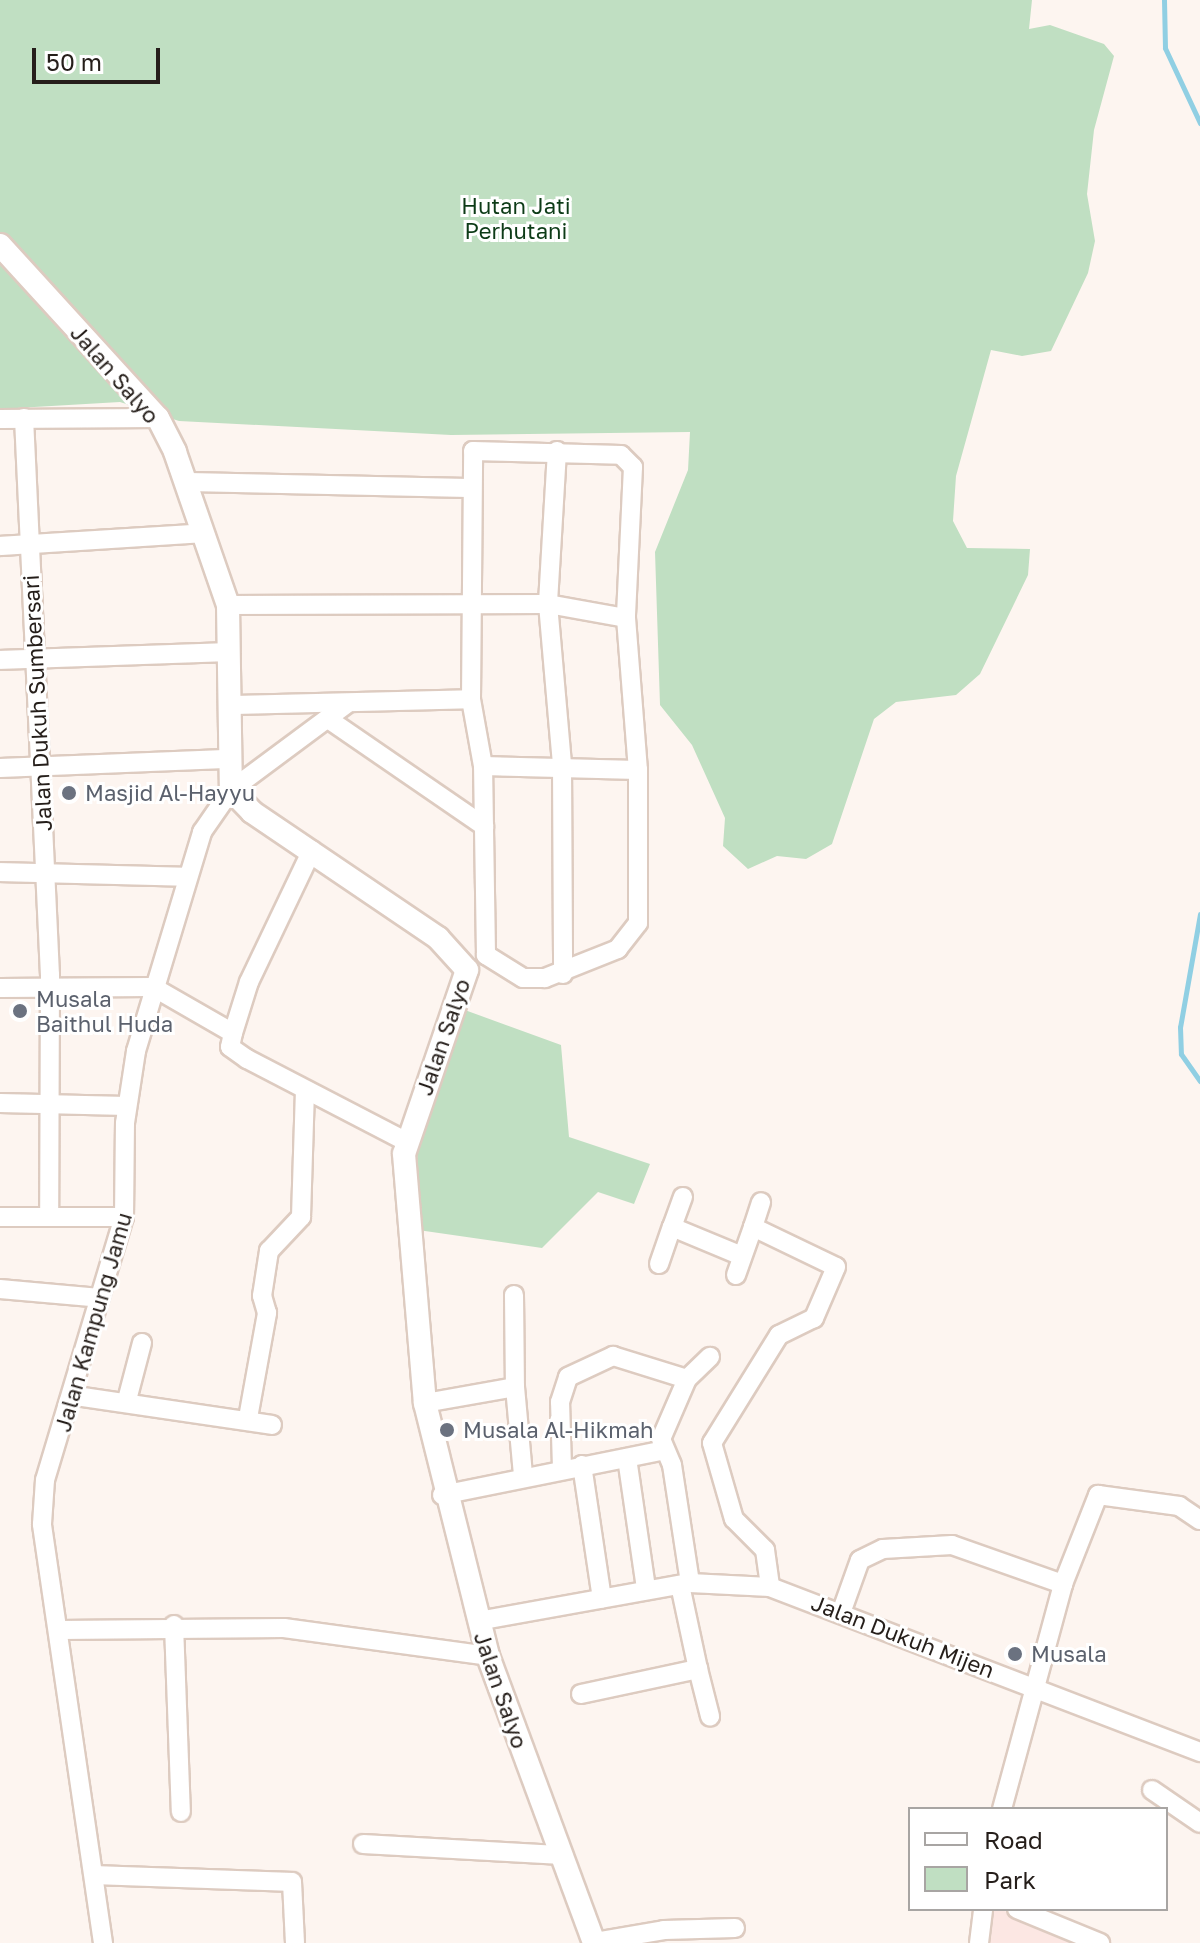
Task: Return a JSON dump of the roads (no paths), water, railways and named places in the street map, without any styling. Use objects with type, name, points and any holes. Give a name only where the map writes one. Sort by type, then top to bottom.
[{"type":"street","name":"Jalan Salyo","points":[[0,245],[158,418],[186,482],[204,533],[237,604],[228,652],[233,705],[225,759],[231,790],[438,938],[467,970],[407,1142],[403,1186],[425,1403],[442,1495],[488,1656],[558,1855],[594,1943]]},
{"type":"street","name":"Jalan Dukuh Sumbersari","points":[[24,418],[50,989],[53,1104],[49,1216]]},
{"type":"street","points":[[0,419],[158,418]]},
{"type":"street","points":[[473,451],[557,451],[632,462],[626,618],[638,770],[638,923],[618,949],[563,974],[523,978],[486,955],[483,766],[471,699],[469,605],[473,451]]},
{"type":"street","points":[[557,451],[548,604],[562,765],[563,974]]},
{"type":"street","points":[[186,482],[471,488]]},
{"type":"street","points":[[0,546],[204,533]]},
{"type":"street","points":[[237,604],[548,604],[626,618]]},
{"type":"street","points":[[0,660],[228,652]]},
{"type":"street","points":[[233,705],[471,699]]},
{"type":"street","points":[[231,790],[331,721],[347,704]]},
{"type":"street","points":[[331,721],[484,826]]},
{"type":"street","points":[[0,768],[225,759]]},
{"type":"street","points":[[483,766],[562,765],[638,770]]},
{"type":"street","name":"Jalan Kampung Jamu","points":[[103,1943],[42,1524],[45,1480],[76,1396],[124,1217],[127,1106],[153,987],[185,877],[202,832],[231,790]]},
{"type":"street","points":[[312,850],[249,982],[230,1047],[305,1090],[407,1142]]},
{"type":"street","points":[[0,872],[185,877]]},
{"type":"street","points":[[467,970],[486,955]]},
{"type":"street","points":[[0,988],[153,987],[233,1033]]},
{"type":"street","points":[[248,1418],[267,1313],[262,1296],[269,1251],[301,1217],[305,1090]]},
{"type":"street","points":[[0,1103],[127,1106]]},
{"type":"street","points":[[659,1264],[683,1197]]},
{"type":"street","points":[[736,1275],[761,1202]]},
{"type":"street","points":[[0,1217],[124,1217]]},
{"type":"street","points":[[672,1227],[742,1256]]},
{"type":"street","points":[[753,1227],[836,1267],[814,1318],[779,1335],[712,1443],[734,1519],[765,1550],[770,1587]]},
{"type":"street","points":[[0,1289],[100,1298]]},
{"type":"street","points":[[514,1295],[515,1387],[523,1475]]},
{"type":"street","points":[[127,1400],[142,1343]]},
{"type":"street","points":[[562,1468],[560,1402],[568,1377],[613,1356],[687,1379]]},
{"type":"street","points":[[710,1357],[687,1379],[665,1421],[665,1450],[685,1584],[698,1669],[710,1716]]},
{"type":"street","points":[[425,1403],[515,1387]]},
{"type":"street","points":[[76,1396],[127,1400],[248,1418],[272,1425]]},
{"type":"street","points":[[442,1495],[523,1475],[665,1450]]},
{"type":"street","points":[[627,1458],[646,1589]]},
{"type":"street","points":[[582,1465],[602,1599]]},
{"type":"street","points":[[1003,1807],[1063,1584],[1096,1498],[1111,1492],[1156,1501],[1200,1520]]},
{"type":"street","points":[[841,1613],[860,1560],[883,1549],[952,1545],[1063,1584]]},
{"type":"street","name":"Jalan Dukuh Mijen","points":[[478,1621],[685,1584],[770,1587],[1199,1750]]},
{"type":"street","points":[[59,1630],[174,1625],[284,1628],[488,1656]]},
{"type":"street","points":[[174,1625],[181,1812]]},
{"type":"street","points":[[581,1694],[698,1669]]},
{"type":"street","points":[[1152,1790],[1200,1823]]},
{"type":"street","points":[[363,1844],[558,1855]]},
{"type":"street","points":[[95,1875],[292,1882],[295,1943]]},
{"type":"street","points":[[979,1943],[983,1911]]},
{"type":"street","points":[[1022,1911],[1100,1943]]},
{"type":"street","points":[[594,1943],[735,1928]]},
{"type":"waterway","points":[[1164,0],[1165,48],[1200,123]]},
{"type":"waterway","points":[[1200,914],[1180,1027],[1181,1054],[1200,1081]]},
{"type":"place","name":"Masjid Al-Hayyu","points":[[69,793]]},
{"type":"place","name":"Musala Baithul Huda","points":[[20,1011]]},
{"type":"place","name":"Musala Al-Hikmah","points":[[447,1430]]},
{"type":"place","name":"Musala","points":[[1015,1654]]},
{"type":"park label","name":"Hutan Jati Perhutani","points":[[516,218]]}]
